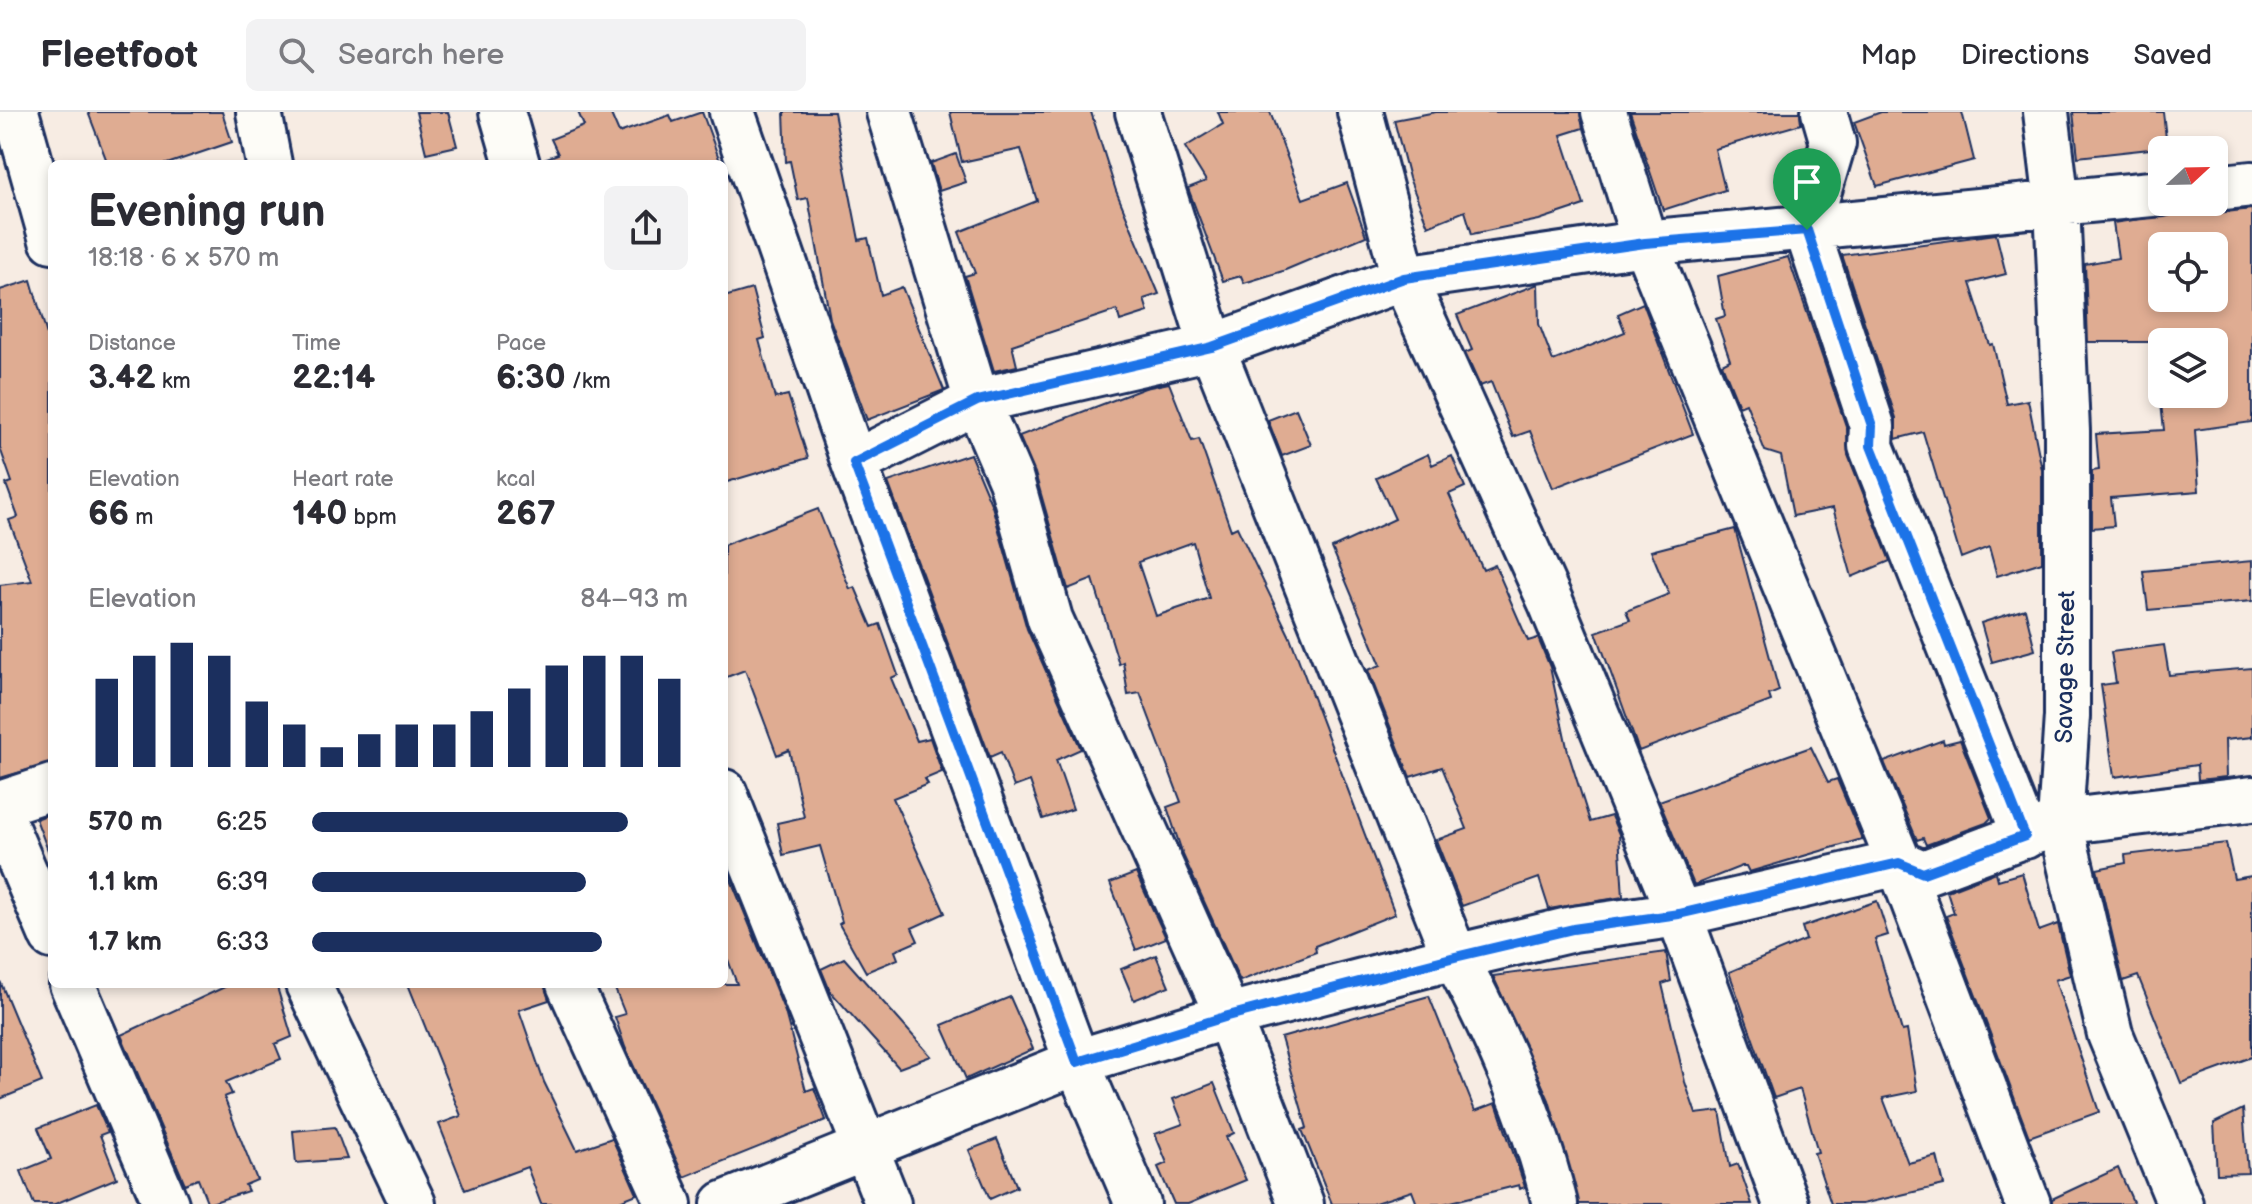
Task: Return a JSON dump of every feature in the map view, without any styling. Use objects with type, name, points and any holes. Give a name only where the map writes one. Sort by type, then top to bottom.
[{"type":"street","points":[[16,112],[48,226]]},
{"type":"street","points":[[259,112],[268,160]]},
{"type":"street","points":[[502,112],[516,160]]},
{"type":"street","points":[[732,112],[854,463],[1077,1062],[1138,1204]]},
{"type":"street","points":[[889,112],[977,401],[1011,480],[1050,619],[1228,1016],[1301,1204]]},
{"type":"street","points":[[1138,112],[1212,347],[1455,957],[1489,1021],[1544,1156],[1555,1204]]},
{"type":"street","points":[[1360,112],[1404,278],[1551,603],[1679,914],[1786,1204]]},
{"type":"street","points":[[1604,112],[1645,243],[1899,863],[2028,1204]]},
{"type":"street","points":[[1824,112],[1833,143],[1807,230],[1872,426],[1871,446],[2042,829]]},
{"type":"street","name":"Savage Street","points":[[2046,112],[2057,204],[2067,431],[2067,716],[2042,829],[2110,1034],[2180,1204]]},
{"type":"street","points":[[2228,187],[2252,184]]},
{"type":"street","points":[[854,463],[977,401],[1212,347],[1404,278],[1645,243],[1807,230],[2148,194]]},
{"type":"street","points":[[0,804],[48,788]]},
{"type":"street","points":[[724,1204],[866,1150],[1077,1062],[1228,1016],[1573,929],[1679,914],[1899,863],[1923,873],[2042,829],[2252,799]]},
{"type":"street","points":[[728,802],[888,1204]]},
{"type":"street","points":[[0,814],[48,927]]},
{"type":"street","points":[[74,988],[166,1204]]},
{"type":"street","points":[[310,988],[413,1204]]},
{"type":"street","points":[[571,988],[669,1204]]},
{"type":"building","points":[[88,112],[222,112],[232,142],[179,160],[106,160]]},
{"type":"building","points":[[416,112],[448,112],[457,146],[426,153]]},
{"type":"building","points":[[578,112],[610,112],[619,133],[670,115],[673,122],[702,112],[720,160],[544,160],[558,154],[551,139],[584,126]]},
{"type":"building","points":[[784,112],[834,112],[859,240],[868,238],[881,295],[902,287],[944,390],[867,420],[830,319],[808,198],[798,200],[790,161],[786,162]]},
{"type":"building","points":[[950,112],[1091,112],[1116,191],[1159,294],[1144,299],[1148,312],[1120,321],[1117,310],[1012,345],[1017,366],[994,371],[965,276],[975,273],[959,232],[1037,201],[1021,149],[962,162]]},
{"type":"building","points":[[1218,112],[1270,112],[1303,199],[1347,183],[1366,236],[1283,271],[1244,283],[1241,276],[1223,281],[1188,188],[1206,181],[1185,147],[1223,124]]},
{"type":"building","points":[[1436,112],[1580,112],[1583,128],[1561,135],[1584,205],[1539,220],[1472,234],[1465,211],[1428,226],[1409,178],[1394,120]]},
{"type":"building","points":[[1630,112],[1800,112],[1801,124],[1715,149],[1725,190],[1663,210]]},
{"type":"building","points":[[1881,112],[1962,112],[1974,160],[1877,186],[1854,122]]},
{"type":"building","points":[[2073,112],[2163,112],[2166,136],[2148,136],[2148,149],[2078,157]]},
{"type":"building","points":[[956,154],[966,182],[939,191],[931,163]]},
{"type":"building","points":[[2252,209],[2252,422],[2195,430],[2199,491],[2111,498],[2114,526],[2092,528],[2092,471],[2099,470],[2096,434],[2164,430],[2162,408],[2228,408],[2228,328],[2148,328],[2148,342],[2088,342],[2085,264],[2118,258],[2113,223],[2160,216],[2228,216],[2228,212]]},
{"type":"building","points":[[1996,234],[2006,274],[1970,283],[1990,345],[1993,344],[2007,404],[2028,400],[2042,470],[2042,562],[1997,576],[1989,547],[1961,558],[1923,432],[1896,439],[1896,418],[1842,255]]},
{"type":"building","points":[[1788,257],[1847,429],[1848,455],[1890,561],[1852,577],[1833,508],[1793,516],[1781,456],[1765,451],[1746,403],[1739,406],[1722,364],[1730,360],[1716,319],[1725,316],[1718,276]]},
{"type":"building","points":[[31,280],[48,338],[48,764],[0,778],[0,585],[32,581],[9,520],[18,517],[6,484],[12,482],[0,448],[0,290]]},
{"type":"building","points":[[1538,284],[1539,324],[1553,361],[1625,332],[1618,314],[1643,303],[1693,434],[1553,488],[1530,431],[1513,437],[1491,382],[1480,386],[1465,353],[1472,350],[1457,315]]},
{"type":"building","points":[[752,289],[765,338],[759,340],[775,398],[788,395],[808,458],[728,482],[728,296]]},
{"type":"building","points":[[1169,383],[1192,441],[1199,439],[1231,530],[1237,527],[1290,637],[1395,914],[1315,946],[1316,952],[1240,981],[1183,855],[1167,807],[1181,802],[1140,693],[1128,695],[1123,662],[1119,664],[1093,579],[1068,589],[1035,473],[1019,436],[1145,388]],"holes":[[[1193,542],[1209,598],[1156,616],[1138,562]]]},
{"type":"building","points":[[1296,409],[1311,445],[1282,456],[1268,420]]},
{"type":"building","points":[[970,454],[992,506],[1027,629],[1081,749],[1056,760],[1073,809],[1043,819],[1030,781],[1014,787],[1001,752],[990,757],[888,482]]},
{"type":"building","points":[[1428,454],[1432,465],[1452,456],[1465,487],[1449,494],[1483,570],[1495,565],[1528,641],[1538,638],[1550,667],[1568,752],[1590,822],[1611,816],[1619,834],[1623,897],[1549,909],[1539,878],[1462,906],[1436,840],[1467,829],[1442,767],[1410,777],[1368,670],[1381,665],[1332,548],[1395,519],[1376,478]]},
{"type":"building","points":[[818,509],[850,589],[855,587],[872,627],[880,624],[898,675],[891,678],[917,741],[930,738],[942,772],[925,779],[928,784],[893,798],[945,913],[912,928],[918,941],[895,951],[898,959],[866,972],[839,924],[842,922],[820,846],[783,855],[777,823],[804,817],[789,750],[777,755],[745,670],[728,676],[728,543]]},
{"type":"building","points":[[1735,529],[1779,691],[1769,695],[1771,701],[1639,751],[1596,632],[1630,620],[1626,611],[1669,594],[1651,551]]},
{"type":"building","points":[[2252,561],[2252,601],[2148,610],[2143,571]]},
{"type":"building","points":[[2025,609],[2035,650],[1992,662],[1981,623]]},
{"type":"building","points":[[2164,645],[2169,675],[2252,668],[2252,737],[2225,740],[2226,777],[2198,780],[2197,765],[2114,777],[2101,685],[2116,683],[2111,652]]},
{"type":"building","points":[[1943,740],[1944,744],[1960,740],[1991,818],[1986,823],[1926,845],[1923,838],[1917,840],[1884,762]]},
{"type":"building","points":[[1811,747],[1828,782],[1837,779],[1862,839],[1749,872],[1746,866],[1742,866],[1694,885],[1659,801]]},
{"type":"building","points":[[48,814],[48,850],[36,819]]},
{"type":"building","points":[[2226,843],[2234,879],[2252,876],[2252,1057],[2181,1083],[2138,976],[2123,981],[2097,869],[2126,863],[2125,855]]},
{"type":"building","points":[[728,872],[785,1012],[806,1091],[814,1088],[826,1120],[684,1177],[625,1047],[615,1017],[625,1014],[615,988],[728,988],[728,984],[737,984],[728,960]]},
{"type":"building","points":[[1996,872],[1998,880],[2022,873],[2039,931],[2058,924],[2070,975],[2055,980],[2099,1112],[2029,1137],[1946,916],[1954,913],[1947,891]]},
{"type":"building","points":[[1136,873],[1166,938],[1136,950],[1110,883]]},
{"type":"building","points":[[1877,901],[1888,935],[1875,939],[1902,1031],[1907,1030],[1917,1091],[1883,1098],[1908,1163],[1937,1156],[1944,1185],[1862,1204],[1831,1204],[1814,1153],[1818,1152],[1800,1089],[1774,1098],[1729,972],[1806,940],[1802,927]]},
{"type":"building","points":[[1666,952],[1671,981],[1662,984],[1685,1082],[1696,1114],[1720,1111],[1730,1167],[1738,1164],[1752,1204],[1579,1204],[1549,1100],[1493,976]]},
{"type":"building","points":[[1156,955],[1169,986],[1134,1000],[1121,969]]},
{"type":"building","points":[[844,958],[931,1056],[899,1068],[830,991],[821,969]]},
{"type":"building","points":[[0,981],[42,1082],[0,1099]]},
{"type":"building","points":[[222,988],[277,988],[292,1037],[275,1044],[281,1059],[226,1082],[232,1094],[224,1097],[257,1180],[245,1185],[248,1191],[208,1204],[198,1179],[185,1184],[121,1035]]},
{"type":"building","points":[[410,988],[545,988],[549,1000],[519,1010],[544,1082],[577,1150],[612,1138],[637,1194],[612,1204],[541,1204],[527,1167],[465,1190],[439,1124],[461,1116]]},
{"type":"building","points":[[1429,996],[1475,1111],[1496,1103],[1525,1187],[1520,1189],[1519,1185],[1443,1204],[1417,1204],[1412,1191],[1372,1204],[1332,1204],[1302,1130],[1307,1128],[1281,1038]]},
{"type":"building","points":[[1010,997],[1033,1049],[966,1079],[942,1025]]},
{"type":"building","points":[[1214,1083],[1234,1133],[1226,1137],[1246,1180],[1188,1204],[1174,1204],[1158,1167],[1167,1163],[1155,1134],[1183,1124],[1173,1099]]},
{"type":"building","points":[[96,1105],[108,1132],[100,1135],[117,1178],[55,1204],[34,1204],[21,1171],[51,1159],[38,1128]]},
{"type":"building","points":[[2243,1109],[2248,1173],[2217,1174],[2214,1123]]},
{"type":"building","points":[[335,1127],[347,1159],[296,1163],[293,1131]]},
{"type":"building","points":[[997,1139],[1017,1187],[990,1199],[969,1150]]},
{"type":"building","points":[[2118,1168],[2134,1204],[2052,1204],[2052,1199]]},
{"type":"route","points":[[1807,230],[1872,426],[1871,446],[2025,836],[1923,873],[1899,863],[1679,914],[1573,929],[1455,957],[1228,1016],[1077,1062],[854,463],[977,401],[1212,347],[1404,278],[1645,243],[1807,230]]}]
